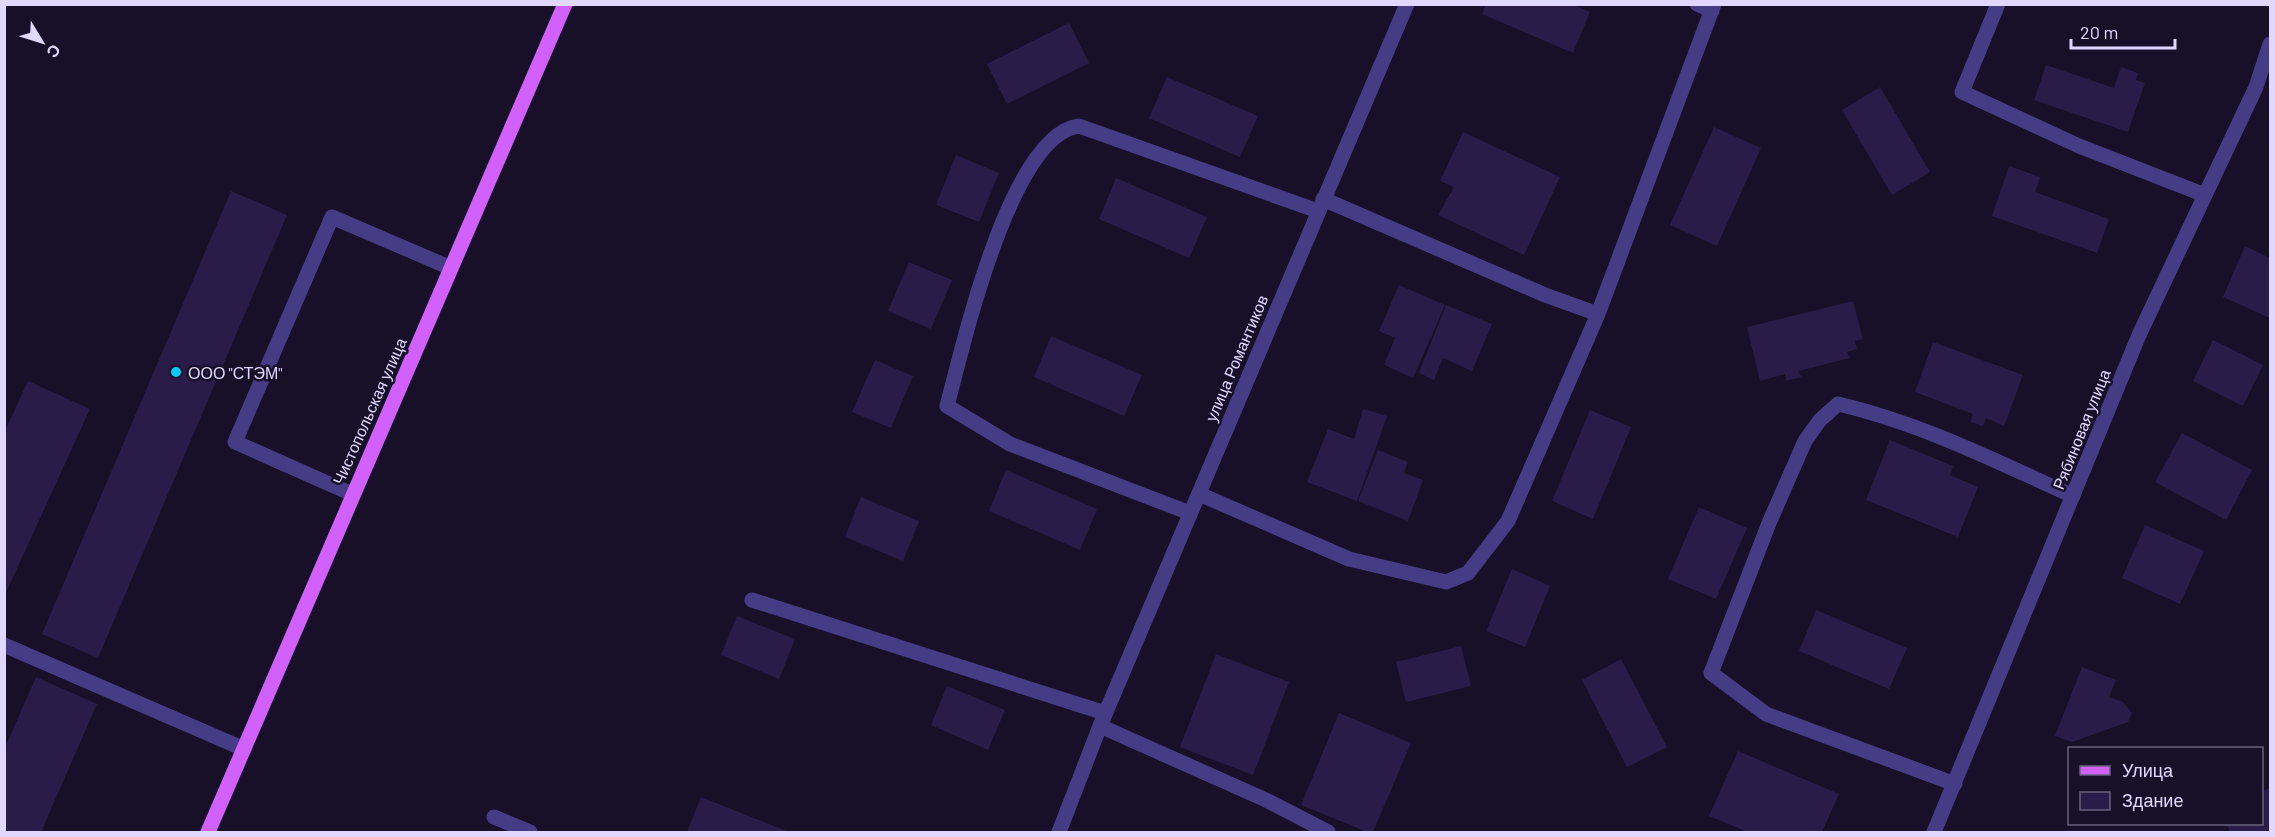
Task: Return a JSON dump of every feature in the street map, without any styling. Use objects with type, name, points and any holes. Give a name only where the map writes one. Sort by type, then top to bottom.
[{"type":"main road","name":"Чистопольская улица","points":[[208,832],[565,4]]},
{"type":"street","name":"улица Романтиков","points":[[1059,832],[1102,720],[1407,4]]},
{"type":"street","points":[[1998,4],[1962,92],[2079,146],[2205,195]]},
{"type":"street","points":[[1198,494],[1349,559],[1446,582],[1468,573],[1508,521],[1598,314],[1708,7]]},
{"type":"street","name":"Рябиновая улица","points":[[1934,832],[2139,335],[2256,87],[2271,44]]},
{"type":"street","points":[[1190,513],[1010,444],[947,406],[976,295],[994,243],[1036,158],[1055,135],[1066,128],[1079,126],[1321,205],[1598,314]]},
{"type":"street","points":[[352,494],[236,442],[332,217],[451,268]]},
{"type":"street","points":[[1955,784],[1766,714],[1711,674],[1769,523],[1805,441],[1820,420],[1838,404],[1878,413],[1967,447],[2073,496]]},
{"type":"street","points":[[752,600],[1102,720],[1328,832]]},
{"type":"street","points":[[4,645],[244,749]]},
{"type":"street","points":[[494,817],[530,832]]},
{"type":"building","points":[[1486,4],[1572,4],[1590,12],[1573,53],[1482,14]]},
{"type":"building","points":[[1069,23],[1089,63],[1007,104],[987,64]]},
{"type":"building","points":[[2046,65],[2114,88],[2121,67],[2138,73],[2136,80],[2145,83],[2128,132],[2034,100]]},
{"type":"building","points":[[1167,77],[1258,116],[1240,157],[1149,118]]},
{"type":"building","points":[[1880,87],[1930,172],[1892,195],[1842,110]]},
{"type":"building","points":[[1714,127],[1761,148],[1717,246],[1670,225]]},
{"type":"building","points":[[1463,132],[1560,177],[1524,255],[1438,215],[1454,187],[1440,181]]},
{"type":"building","points":[[956,155],[999,173],[979,222],[936,205]]},
{"type":"building","points":[[2009,166],[2040,177],[2035,192],[2109,219],[2097,253],[1992,216]]},
{"type":"building","points":[[1116,178],[1207,217],[1189,258],[1099,219]]},
{"type":"building","points":[[231,191],[287,215],[98,658],[42,634]]},
{"type":"building","points":[[2245,246],[2270,258],[2270,318],[2223,297]]},
{"type":"building","points":[[909,262],[952,280],[931,329],[888,311]]},
{"type":"building","points":[[1399,285],[1445,305],[1413,378],[1384,365],[1395,338],[1379,331]]},
{"type":"building","points":[[1853,301],[1863,339],[1855,341],[1857,349],[1847,352],[1849,358],[1799,371],[1801,377],[1786,381],[1785,374],[1760,381],[1747,327]]},
{"type":"building","points":[[1446,305],[1492,324],[1472,371],[1443,358],[1434,380],[1419,373]]},
{"type":"building","points":[[1051,336],[1142,375],[1124,416],[1034,377]]},
{"type":"building","points":[[2213,340],[2263,365],[2243,406],[2193,381]]},
{"type":"building","points":[[1933,342],[2023,375],[2004,426],[1986,418],[1983,426],[1970,422],[1973,414],[1915,392]]},
{"type":"building","points":[[875,360],[913,376],[891,428],[852,412]]},
{"type":"building","points":[[28,381],[90,409],[4,597],[4,433]]},
{"type":"building","points":[[1363,409],[1387,416],[1357,501],[1307,482],[1328,429],[1354,439]]},
{"type":"building","points":[[1590,410],[1631,427],[1593,519],[1552,501]]},
{"type":"building","points":[[2182,433],[2252,470],[2226,520],[2155,482]]},
{"type":"building","points":[[1890,440],[1953,466],[1950,475],[1978,487],[1958,537],[1866,500]]},
{"type":"building","points":[[1378,450],[1408,462],[1404,473],[1423,480],[1408,521],[1358,501]]},
{"type":"building","points":[[1006,470],[1097,509],[1080,550],[989,511]]},
{"type":"building","points":[[861,497],[919,521],[903,561],[845,537]]},
{"type":"building","points":[[1699,507],[1747,528],[1716,599],[1668,579]]},
{"type":"building","points":[[2145,525],[2204,551],[2180,604],[2122,578]]},
{"type":"building","points":[[1512,569],[1550,586],[1525,647],[1486,631]]},
{"type":"building","points":[[1816,610],[1907,648],[1889,689],[1799,651]]},
{"type":"building","points":[[737,616],[795,639],[779,679],[721,655]]},
{"type":"building","points":[[1461,646],[1471,686],[1406,702],[1396,662]]},
{"type":"building","points":[[1216,654],[1289,682],[1253,775],[1180,747]]},
{"type":"building","points":[[1621,659],[1667,747],[1627,767],[1582,680]]},
{"type":"building","points":[[2082,667],[2116,680],[2109,697],[2123,702],[2132,713],[2128,722],[2072,742],[2055,736]]},
{"type":"building","points":[[36,677],[97,704],[41,832],[4,832],[4,750]]},
{"type":"building","points":[[947,686],[1005,710],[988,750],[931,725]]},
{"type":"building","points":[[1339,713],[1411,743],[1373,832],[1367,832],[1301,805]]},
{"type":"building","points":[[1738,751],[1839,794],[1822,832],[1748,832],[1709,816]]},
{"type":"building","points":[[2270,788],[2270,832],[2230,832],[2227,825],[2263,825],[2263,791]]},
{"type":"building","points":[[701,797],[789,832],[687,832]]},
{"type":"place","name":"ООО \"СТЭМ\"","points":[[176,372]]}]
